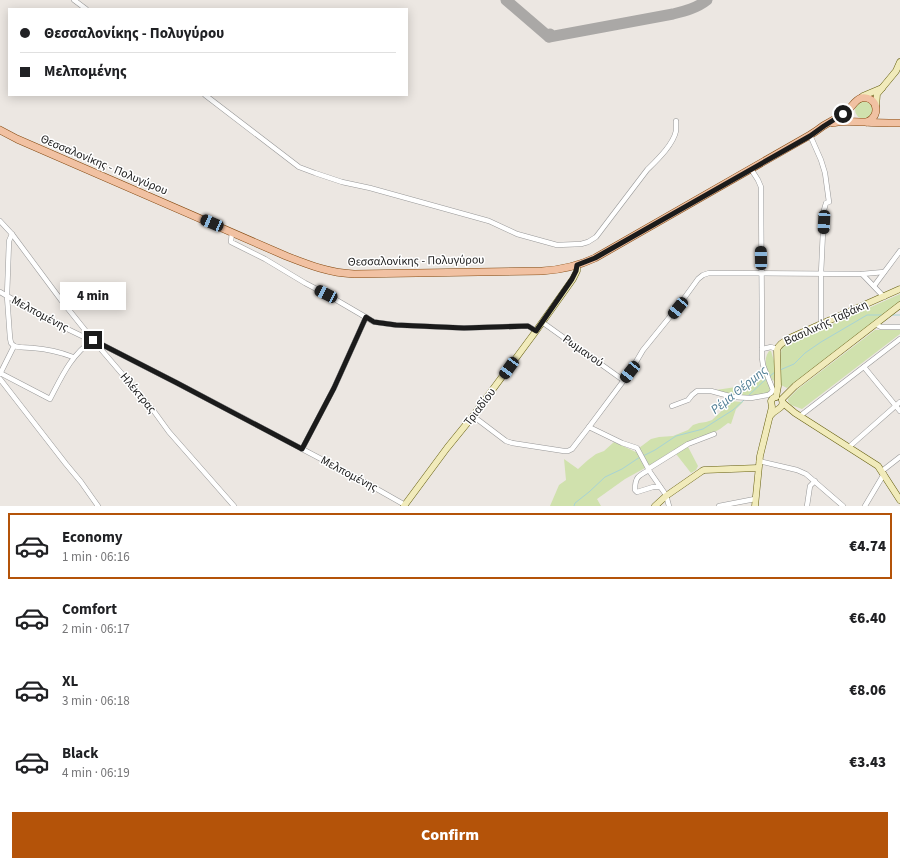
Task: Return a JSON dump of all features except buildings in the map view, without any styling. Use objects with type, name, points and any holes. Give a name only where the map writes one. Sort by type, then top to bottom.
[{"type":"main road","points":[[882,88],[863,96],[856,102],[852,107],[852,113],[856,119],[864,122],[873,119],[875,116],[877,94],[893,76],[900,62]]},
{"type":"main road","points":[[856,102],[862,98],[869,99],[874,104],[877,113],[891,123]]},
{"type":"main road","name":"Θεσσαλονίκης - Πολυγύρου","points":[[0,130],[6,135],[307,264],[325,270],[342,274],[542,271],[577,265],[595,258],[810,136],[843,114],[856,102]]},
{"type":"main road","name":"Θεσσαλονίκης - Πολυγύρου","points":[[824,126],[835,122],[844,121],[900,123]]},
{"type":"main road","name":"Τριαδίου","points":[[405,505],[536,331],[572,279],[577,265]]},
{"type":"main road","name":"Βασιλικής Ταβάκη","points":[[777,404],[777,349],[782,342],[900,289]]},
{"type":"main road","name":"Βασιλικής Ταβάκη","points":[[755,503],[759,461],[769,418],[777,404],[795,386],[900,305]]},
{"type":"main road","points":[[777,404],[797,414],[876,464],[900,500]]},
{"type":"main road","points":[[656,506],[666,496],[697,473],[704,470],[758,468]]},
{"type":"street","points":[[74,0],[85,8]]},
{"type":"street","points":[[207,96],[299,167],[342,182],[370,188],[489,221],[517,234],[557,245],[581,244],[588,242],[596,236],[647,170],[665,151],[676,130],[676,121]]},
{"type":"street","points":[[810,136],[821,160],[825,174],[829,202],[826,203],[824,210],[821,274],[822,324]]},
{"type":"street","points":[[672,406],[688,400],[697,391],[711,391],[742,398],[765,396],[770,394],[773,390],[763,365],[762,358],[761,187],[751,169]]},
{"type":"street","name":"Ηλέκτρας","points":[[0,220],[93,340],[178,442],[234,506]]},
{"type":"street","points":[[232,232],[231,242],[265,259],[374,322],[396,325],[464,328],[528,326],[536,331]]},
{"type":"street","name":"Μελπομένης","points":[[12,234],[10,241],[7,296],[59,325],[93,340],[177,383],[361,480],[405,505]]},
{"type":"street","points":[[874,286],[900,251]]},
{"type":"street","points":[[473,416],[506,441],[568,451],[572,449],[589,427],[630,372],[643,350],[678,308],[698,279],[703,275],[709,273],[862,274],[884,272]]},
{"type":"street","points":[[862,274],[884,297]]},
{"type":"street","points":[[0,292],[7,296],[10,338],[14,346]]},
{"type":"street","points":[[302,449],[334,388],[366,317]]},
{"type":"street","name":"Ρωμανού","points":[[542,322],[623,380]]},
{"type":"street","points":[[877,322],[880,327],[900,327]]},
{"type":"street","points":[[797,414],[864,367],[900,339]]},
{"type":"street","points":[[14,346],[0,373],[50,399],[73,357],[85,345],[93,340]]},
{"type":"street","points":[[14,346],[54,350],[73,357]]},
{"type":"street","points":[[762,348],[771,347],[777,349]]},
{"type":"street","points":[[864,367],[900,411]]},
{"type":"street","points":[[0,379],[81,482],[98,506]]},
{"type":"street","points":[[753,397],[777,404]]},
{"type":"street","points":[[849,448],[900,402]]},
{"type":"street","points":[[589,427],[622,443],[637,448],[666,496],[669,506]]},
{"type":"street","points":[[660,487],[653,487],[637,492],[635,490],[635,482],[648,467],[688,444],[714,434]]},
{"type":"street","points":[[865,506],[883,473],[900,457]]},
{"type":"street","points":[[759,461],[797,470],[806,474],[841,506]]},
{"type":"street","points":[[807,506],[810,486],[815,481]]},
{"type":"street","points":[[719,506],[755,503]]},
{"type":"green space","points":[[864,101],[870,104],[873,110],[870,116],[864,119],[858,116],[855,110],[858,104]]},
{"type":"green space","points":[[900,294],[900,301],[787,388],[781,385],[780,376],[782,348]]},
{"type":"green space","points":[[875,330],[900,330],[900,334],[802,409],[791,405],[788,399],[798,389]]},
{"type":"green space","points":[[769,351],[771,351],[774,361],[773,381],[767,370],[766,358]]},
{"type":"green space","points":[[761,369],[767,378],[770,389],[768,393],[742,395],[716,390],[736,387],[743,384]]},
{"type":"green space","points":[[729,401],[743,402],[736,409],[731,424],[728,423],[711,434],[698,437],[686,443],[698,466],[696,470],[691,473],[673,450],[649,466],[639,448],[651,439],[673,436],[688,430],[693,425],[712,420],[726,407]]},
{"type":"green space","points":[[614,442],[638,453],[645,468],[625,479],[597,499],[601,506],[550,506],[559,485],[566,480],[564,459],[578,469],[596,454],[604,451]]},
{"type":"waterway","name":"Ρέμα Θέρμης","points":[[780,370],[794,364],[805,353],[821,342],[867,315],[882,315]]},
{"type":"waterway","name":"Ρέμα Θέρμης","points":[[891,315],[900,315]]},
{"type":"waterway","name":"Ρέμα Θέρμης","points":[[770,376],[775,372]]},
{"type":"waterway","name":"Ρέμα Θέρμης","points":[[748,396],[766,379]]},
{"type":"waterway","name":"Ρέμα Θέρμης","points":[[643,456],[676,436],[703,429],[733,410],[744,400]]},
{"type":"waterway","name":"Ρέμα Θέρμης","points":[[574,506],[575,503],[605,477],[622,469],[640,457]]},
{"type":"taxiway","points":[[506,0],[549,37]]},
{"type":"taxiway","points":[[550,34],[549,37],[673,14],[695,7],[707,0]]},
{"type":"route","points":[[93,340],[302,449],[334,388],[366,317],[374,322],[396,325],[464,328],[528,326],[536,331],[575,275],[577,265],[588,262],[687,206],[810,136],[843,114]]}]
